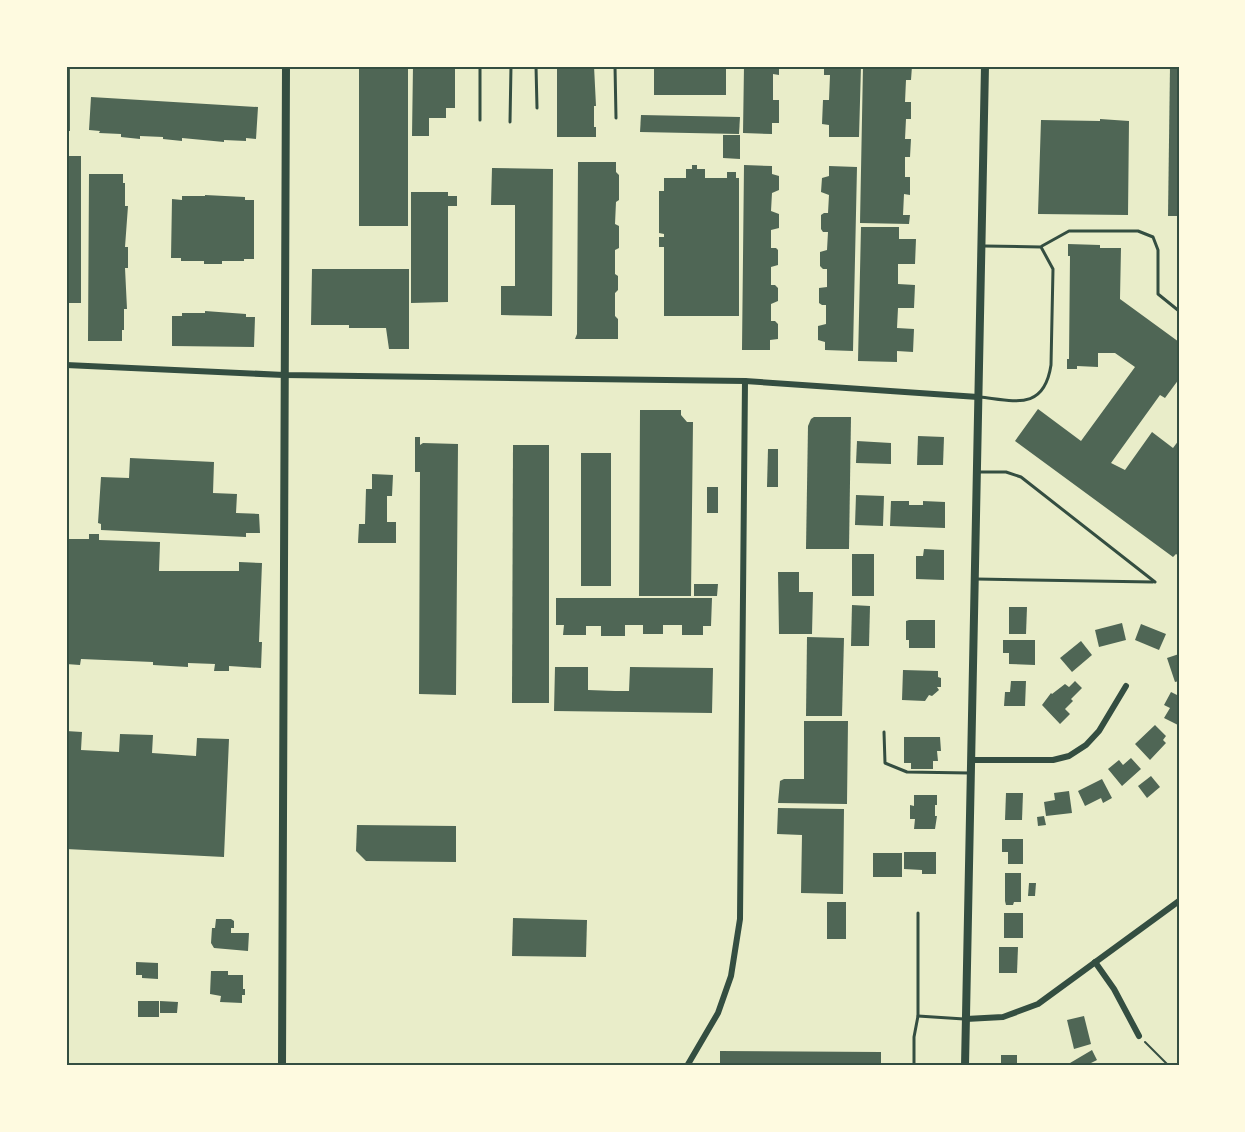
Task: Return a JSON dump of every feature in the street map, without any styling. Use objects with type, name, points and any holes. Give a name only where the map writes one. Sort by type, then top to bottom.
[{"type":"street","points":[[282,1066],[286,66]]},
{"type":"street","points":[[965,1066],[985,66]]},
{"type":"street","points":[[66,364],[284,375],[745,381],[978,397]]},
{"type":"street","points":[[687,1066],[718,1013],[731,976],[740,919],[745,381]]},
{"type":"street","points":[[971,760],[1053,760],[1069,756],[1086,745],[1099,731],[1126,686]]},
{"type":"street","points":[[966,1019],[1003,1017],[1038,1004],[1179,901]]},
{"type":"street","points":[[1095,962],[1114,989],[1139,1036]]},
{"type":"lane","points":[[480,66],[480,120]]},
{"type":"lane","points":[[510,122],[511,66]]},
{"type":"lane","points":[[536,66],[537,108]]},
{"type":"lane","points":[[615,66],[616,118]]},
{"type":"lane","points":[[981,246],[1041,247],[1069,231],[1138,231],[1152,237],[1158,250],[1158,294],[1179,312]]},
{"type":"lane","points":[[978,397],[1021,401],[1035,398],[1044,389],[1049,377],[1053,269],[1041,247]]},
{"type":"lane","points":[[974,579],[1155,582],[1021,477],[1006,472],[976,472]]},
{"type":"lane","points":[[884,732],[885,763],[907,772],[971,773]]},
{"type":"lane","points":[[914,1066],[914,1037],[918,1016],[918,913]]},
{"type":"lane","points":[[918,1016],[966,1019]]},
{"type":"path","points":[[1139,1036],[1169,1066]]},
{"type":"building","points":[[66,66],[70,66],[70,131],[66,131]]},
{"type":"building","points":[[359,66],[408,66],[408,226],[359,226]]},
{"type":"building","points":[[413,66],[455,66],[455,108],[446,108],[446,118],[429,118],[429,136],[412,136]]},
{"type":"building","points":[[557,66],[594,66],[596,137],[557,137]]},
{"type":"building","points":[[654,66],[679,66],[679,69],[726,69],[726,95],[654,95]]},
{"type":"building","points":[[744,66],[779,66],[779,75],[773,74],[773,100],[779,100],[779,123],[772,123],[772,134],[743,133]]},
{"type":"building","points":[[824,66],[861,66],[859,137],[829,137],[829,125],[822,124],[823,100],[829,100],[830,75],[824,75]]},
{"type":"building","points":[[863,66],[912,66],[911,80],[906,80],[905,102],[911,102],[911,119],[906,119],[905,139],[911,139],[910,157],[905,157],[905,177],[910,177],[910,195],[904,194],[903,215],[910,215],[909,224],[860,223]]},
{"type":"building","points":[[1170,66],[1179,66],[1179,216],[1168,216]]},
{"type":"building","points":[[91,97],[258,107],[256,139],[224,140],[224,142],[182,138],[182,141],[163,139],[163,137],[140,136],[140,139],[121,137],[121,134],[99,133],[100,131],[89,130]]},
{"type":"building","points":[[641,115],[740,117],[739,134],[640,132]]},
{"type":"building","points":[[1100,119],[1129,121],[1128,215],[1038,214],[1041,120],[1100,121]]},
{"type":"building","points":[[723,135],[740,135],[740,159],[723,158]]},
{"type":"building","points":[[66,156],[81,156],[81,303],[66,303]]},
{"type":"building","points":[[578,162],[616,162],[616,172],[619,175],[619,200],[616,202],[615,224],[619,226],[619,248],[615,250],[618,290],[615,293],[615,316],[618,319],[618,339],[575,339],[577,334]]},
{"type":"building","points":[[692,165],[697,165],[697,169],[705,169],[705,178],[727,178],[727,172],[736,172],[736,178],[739,178],[739,316],[664,316],[664,247],[659,247],[659,237],[664,237],[664,234],[659,233],[659,191],[664,191],[664,178],[686,178],[686,169],[692,169]]},
{"type":"building","points":[[744,165],[772,166],[772,174],[779,176],[779,190],[772,193],[771,211],[779,214],[779,228],[771,230],[771,248],[778,250],[778,265],[771,267],[771,285],[778,288],[778,301],[771,304],[771,321],[778,324],[778,339],[770,340],[770,350],[742,350]]},
{"type":"building","points":[[829,166],[857,167],[853,351],[825,350],[825,342],[818,340],[818,326],[826,324],[826,305],[819,303],[819,288],[827,287],[827,269],[820,266],[820,252],[827,250],[828,232],[823,232],[821,229],[821,215],[828,213],[829,195],[821,192],[822,178],[829,176]]},
{"type":"building","points":[[492,168],[553,169],[552,316],[501,315],[501,286],[515,286],[515,205],[491,205]]},
{"type":"building","points":[[89,174],[123,174],[123,183],[125,183],[125,206],[128,206],[125,247],[128,247],[128,268],[125,268],[127,309],[124,309],[122,341],[88,341]]},
{"type":"building","points":[[411,192],[448,192],[448,196],[457,196],[457,206],[448,206],[448,302],[411,303]]},
{"type":"building","points":[[182,196],[245,197],[245,200],[254,200],[254,259],[204,264],[204,261],[181,261],[181,258],[171,258],[172,199],[182,200]]},
{"type":"building","points":[[861,227],[899,227],[899,239],[916,239],[915,264],[898,264],[898,284],[915,285],[914,308],[898,308],[897,328],[914,329],[913,352],[897,351],[897,362],[858,361]]},
{"type":"building","points":[[1068,244],[1121,248],[1120,299],[1179,342],[1179,379],[1165,398],[1160,395],[1111,463],[1125,470],[1152,432],[1173,448],[1179,440],[1179,556],[1176,554],[1173,557],[1015,441],[1038,409],[1081,441],[1135,367],[1115,353],[1098,353],[1098,367],[1077,366],[1077,369],[1067,369],[1070,256],[1068,256]]},
{"type":"building","points":[[312,269],[409,269],[409,349],[389,349],[386,328],[311,325]]},
{"type":"building","points":[[205,311],[246,314],[246,317],[255,317],[254,347],[172,346],[172,316],[182,316],[182,313],[205,313]]},
{"type":"building","points":[[640,410],[681,410],[681,415],[687,422],[693,422],[691,596],[639,596]]},
{"type":"building","points":[[814,417],[851,417],[849,549],[806,549],[808,426]]},
{"type":"building","points":[[918,436],[944,437],[943,465],[917,465]]},
{"type":"building","points":[[415,437],[420,437],[420,445],[423,443],[458,444],[456,695],[419,694],[420,472],[415,472]]},
{"type":"building","points":[[857,441],[891,443],[891,464],[856,463]]},
{"type":"building","points":[[513,445],[549,445],[549,703],[512,703]]},
{"type":"building","points":[[768,449],[778,449],[778,487],[767,487]]},
{"type":"building","points":[[581,453],[611,453],[611,586],[581,586]]},
{"type":"building","points":[[130,458],[214,462],[213,493],[237,494],[236,513],[259,514],[260,533],[246,533],[246,537],[101,530],[101,524],[98,523],[101,477],[129,478]]},
{"type":"building","points":[[372,474],[393,475],[392,496],[387,496],[387,522],[396,522],[396,543],[358,543],[359,524],[365,524],[366,489],[372,489]]},
{"type":"building","points":[[707,487],[718,487],[718,513],[707,513]]},
{"type":"building","points":[[856,495],[884,496],[883,526],[855,525]]},
{"type":"building","points":[[891,501],[909,501],[909,505],[923,505],[923,501],[945,502],[945,528],[890,526]]},
{"type":"building","points":[[89,534],[99,534],[99,540],[160,542],[159,571],[239,571],[239,562],[262,563],[259,642],[262,642],[261,668],[229,666],[229,671],[214,671],[215,664],[188,663],[188,667],[153,665],[153,662],[81,659],[80,665],[66,664],[66,539],[89,539]]},
{"type":"building","points":[[924,549],[944,550],[944,580],[916,579],[916,556],[923,556]]},
{"type":"building","points":[[852,554],[874,554],[874,596],[852,596]]},
{"type":"building","points":[[778,572],[799,572],[799,592],[813,592],[812,634],[779,634]]},
{"type":"building","points":[[694,584],[718,584],[717,596],[694,596]]},
{"type":"building","points":[[556,598],[712,598],[711,626],[703,626],[703,635],[682,635],[682,625],[663,625],[663,634],[643,634],[643,625],[625,625],[625,636],[601,636],[601,626],[586,626],[586,635],[563,635],[564,625],[556,625]]},
{"type":"building","points":[[852,605],[870,606],[869,646],[851,646]]},
{"type":"building","points":[[1009,607],[1027,607],[1026,634],[1009,634]]},
{"type":"building","points":[[935,620],[935,648],[909,648],[909,640],[906,640],[906,621]]},
{"type":"building","points":[[1122,623],[1126,640],[1099,647],[1095,630]]},
{"type":"building","points":[[1141,624],[1166,634],[1159,650],[1135,640]]},
{"type":"building","points":[[807,637],[844,638],[842,716],[806,716]]},
{"type":"building","points":[[1003,640],[1035,640],[1035,665],[1009,664],[1009,653],[1003,653]]},
{"type":"building","points":[[1081,641],[1092,655],[1072,672],[1060,658]]},
{"type":"building","points":[[1179,654],[1179,681],[1175,682],[1167,658]]},
{"type":"building","points":[[555,667],[588,667],[588,690],[615,691],[629,691],[630,667],[713,668],[712,713],[554,711]]},
{"type":"building","points":[[903,670],[938,671],[941,687],[937,687],[939,690],[932,696],[929,695],[925,701],[902,700]]},
{"type":"building","points":[[1011,681],[1026,681],[1025,706],[1004,706],[1005,692],[1010,692]]},
{"type":"building","points":[[1075,681],[1082,688],[1071,699],[1073,701],[1065,709],[1070,714],[1060,724],[1042,705],[1051,693],[1065,684],[1069,687]]},
{"type":"building","points":[[1171,692],[1179,696],[1178,725],[1164,718],[1170,708],[1164,705]]},
{"type":"building","points":[[804,721],[848,721],[847,804],[778,803],[780,781],[804,779]]},
{"type":"building","points":[[1155,725],[1166,736],[1163,740],[1166,743],[1150,760],[1135,744]]},
{"type":"building","points":[[66,731],[82,732],[81,750],[119,752],[120,734],[153,735],[152,753],[196,756],[197,738],[229,739],[224,857],[66,849]]},
{"type":"building","points":[[904,737],[940,737],[941,751],[937,751],[938,761],[933,761],[933,769],[911,769],[911,763],[904,763]]},
{"type":"building","points":[[1131,758],[1141,769],[1122,786],[1108,769],[1119,760],[1123,765]]},
{"type":"building","points":[[1151,776],[1160,787],[1147,798],[1138,786]]},
{"type":"building","points":[[1102,779],[1112,798],[1103,803],[1101,798],[1085,806],[1078,791]]},
{"type":"building","points":[[1069,791],[1072,813],[1046,816],[1044,802],[1055,800],[1054,793]]},
{"type":"building","points":[[1006,793],[1023,793],[1022,820],[1005,820]]},
{"type":"building","points":[[914,795],[937,795],[935,829],[914,829],[915,819],[910,819],[910,805],[914,806]]},
{"type":"building","points":[[778,808],[844,809],[843,894],[801,893],[802,835],[777,834]]},
{"type":"building","points":[[1044,816],[1046,825],[1038,826],[1037,817]]},
{"type":"building","points":[[357,825],[456,826],[456,862],[366,861],[356,851]]},
{"type":"building","points":[[1002,839],[1023,839],[1023,864],[1008,864],[1008,852],[1002,852]]},
{"type":"building","points":[[904,852],[936,852],[936,874],[922,874],[922,870],[904,869]]},
{"type":"building","points":[[873,853],[902,853],[902,877],[873,877]]},
{"type":"building","points":[[1005,873],[1021,873],[1021,902],[1006,905]]},
{"type":"building","points":[[1029,883],[1036,883],[1035,896],[1028,896]]},
{"type":"building","points":[[827,902],[846,902],[846,939],[827,939]]},
{"type":"building","points":[[1004,913],[1023,913],[1023,938],[1004,938]]},
{"type":"building","points":[[513,918],[587,920],[586,957],[512,956]]},
{"type":"building","points":[[216,919],[234,921],[231,933],[249,933],[248,951],[214,948],[211,943],[212,928],[215,928]]},
{"type":"building","points":[[999,947],[1018,947],[1017,973],[999,973]]},
{"type":"building","points":[[136,962],[158,963],[158,979],[142,978],[142,975],[136,975]]},
{"type":"building","points":[[211,971],[228,971],[228,975],[243,975],[245,995],[242,995],[242,1003],[220,1002],[221,996],[210,994]]},
{"type":"building","points":[[138,1001],[159,1001],[159,1017],[138,1017]]},
{"type":"building","points":[[160,1001],[178,1002],[177,1013],[160,1013]]},
{"type":"building","points":[[1084,1016],[1091,1044],[1074,1049],[1067,1020]]},
{"type":"building","points":[[1092,1050],[1097,1060],[1091,1063],[1092,1066],[1072,1066],[1070,1063]]},
{"type":"building","points":[[720,1051],[881,1052],[881,1066],[720,1066]]},
{"type":"building","points":[[1001,1055],[1017,1055],[1017,1066],[1001,1066]]}]
